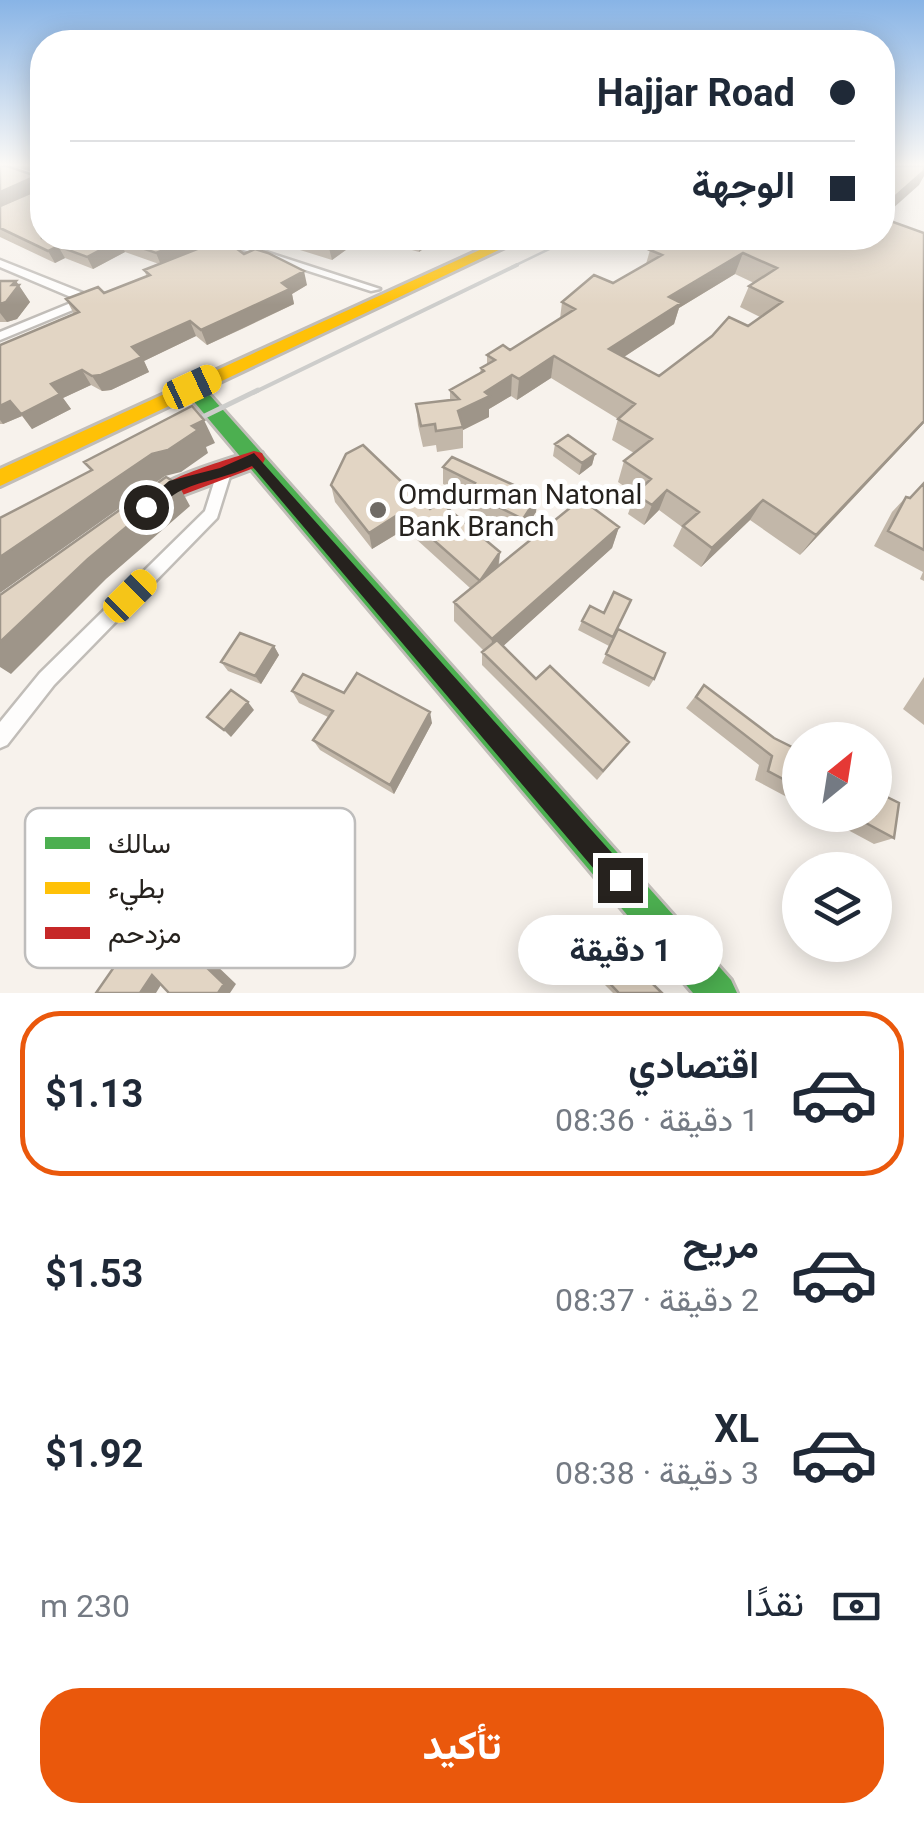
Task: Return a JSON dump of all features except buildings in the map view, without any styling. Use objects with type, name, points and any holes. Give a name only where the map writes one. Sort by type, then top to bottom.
[{"type":"main road","points":[[0,461],[459,250]]},
{"type":"main road","points":[[0,478],[491,250]]},
{"type":"main road","points":[[192,387],[718,993]]},
{"type":"main road","points":[[127,521],[175,486],[224,473],[254,458]]},
{"type":"street","points":[[253,250],[374,289]]},
{"type":"street","points":[[0,264],[88,300]]},
{"type":"street","points":[[0,336],[106,292]]},
{"type":"street","points":[[0,738],[47,679],[212,514],[224,473]]},
{"type":"railway","points":[[512,267],[547,250]]},
{"type":"railway","points":[[253,393],[517,265]]},
{"type":"railway","points":[[176,430],[258,390]]},
{"type":"traffic: fast","points":[[192,387],[718,993]]},
{"type":"traffic: slow","points":[[0,478],[491,250]]},
{"type":"traffic: jam","points":[[153,502],[177,488],[254,459]]},
{"type":"place","name":"Omdurman Natonal Bank Branch","points":[[378,510]]},
{"type":"route","points":[[146,507],[175,486],[224,473],[254,458],[620,880]]}]
